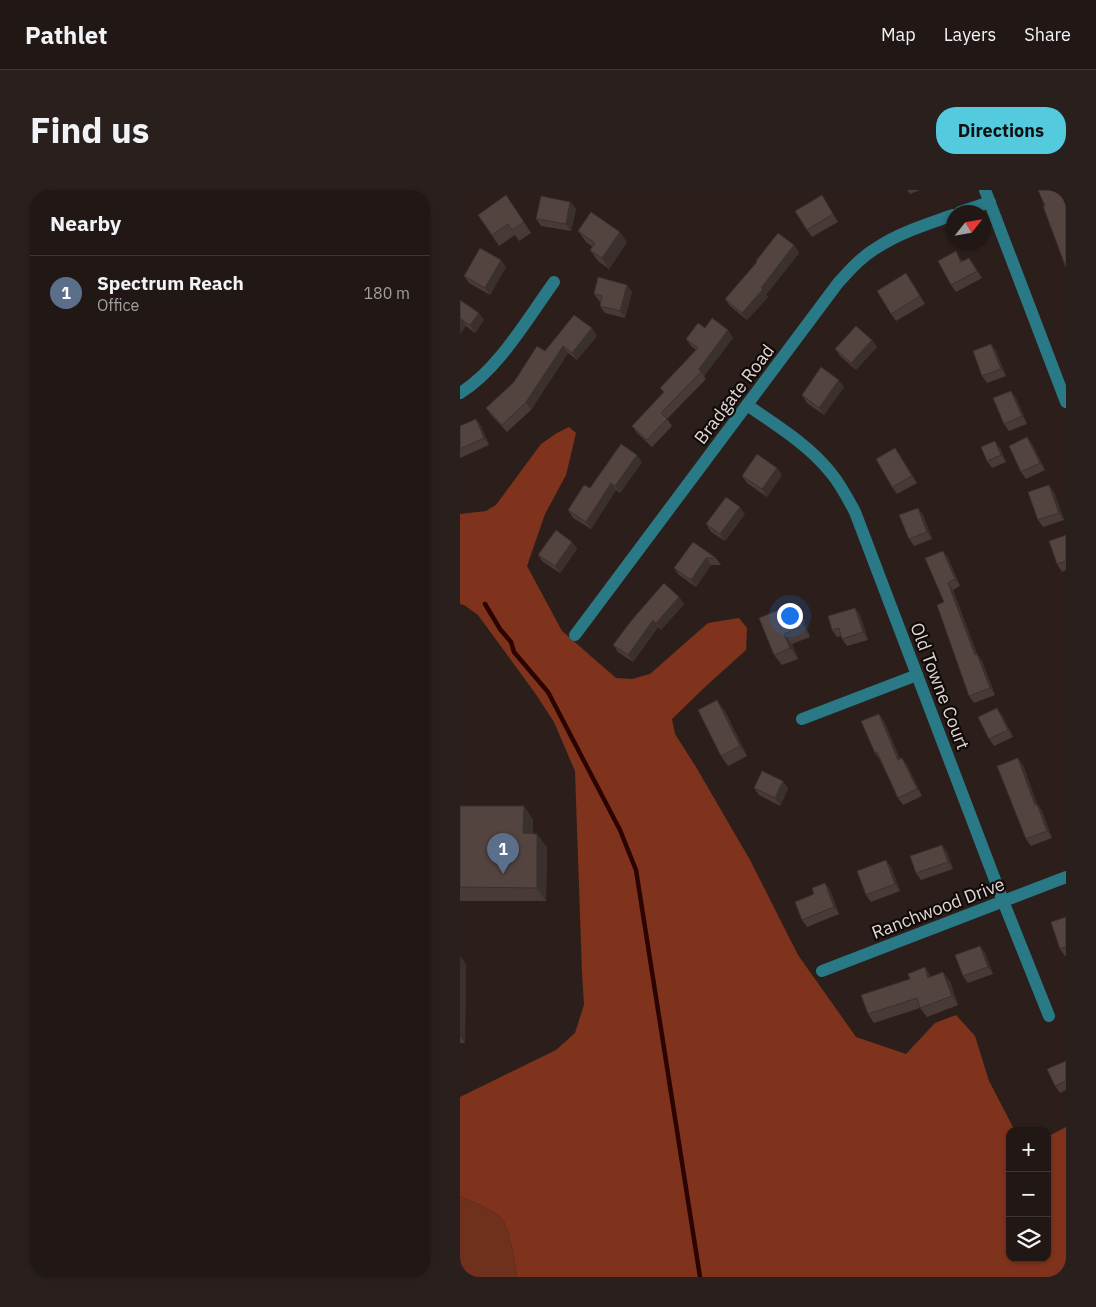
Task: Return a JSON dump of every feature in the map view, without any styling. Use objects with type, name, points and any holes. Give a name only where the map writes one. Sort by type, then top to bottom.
[{"type":"street","points":[[972,205],[987,196],[1066,402]]},
{"type":"street","name":"Bradgate Road","points":[[575,635],[838,283],[856,264],[877,247],[900,234],[946,218]]},
{"type":"street","points":[[460,393],[479,380],[494,364],[554,282]]},
{"type":"street","name":"Old Towne Court","points":[[747,405],[792,436],[813,454],[830,472],[855,512],[1048,1016]]},
{"type":"street","points":[[802,719],[917,675]]},
{"type":"street","name":"Ranchwood Drive","points":[[822,971],[1066,877]]},
{"type":"shaded area","points":[[569,427],[576,433],[566,475],[545,514],[527,566],[562,631],[616,678],[632,679],[650,674],[708,623],[739,618],[747,628],[746,650],[672,719],[675,734],[750,860],[798,955],[856,1037],[906,1054],[935,1023],[956,1015],[975,1036],[989,1081],[1013,1127],[1006,1127],[1006,1262],[1051,1262],[1051,1135],[1066,1127],[1066,1277],[517,1277],[510,1238],[505,1223],[488,1208],[460,1196],[460,1097],[556,1050],[575,1033],[584,1005],[575,771],[554,722],[535,693],[478,615],[460,604],[460,514],[486,511],[496,505],[541,444]]},
{"type":"shaded area","points":[[460,1196],[488,1208],[505,1223],[514,1256],[517,1277],[460,1277]]},
{"type":"building","points":[[1038,190],[1061,190],[1066,202],[1066,268],[1043,206],[1045,206]]},
{"type":"building","points":[[506,195],[524,222],[512,230],[508,224],[492,235],[478,215]]},
{"type":"building","points":[[822,195],[833,214],[807,230],[795,211]]},
{"type":"building","points":[[541,196],[570,202],[566,224],[536,219]]},
{"type":"building","points":[[591,212],[620,232],[602,258],[590,250],[595,243],[578,231]]},
{"type":"building","points":[[778,233],[794,245],[761,288],[763,289],[742,313],[725,299],[757,262]]},
{"type":"building","points":[[480,248],[501,260],[485,288],[464,276]]},
{"type":"building","points":[[956,251],[961,262],[969,258],[977,271],[951,285],[938,261]]},
{"type":"building","points":[[906,273],[920,296],[891,314],[877,291]]},
{"type":"building","points":[[598,277],[627,285],[620,311],[600,306],[602,296],[594,294]]},
{"type":"building","points":[[460,300],[479,313],[470,325],[460,320]]},
{"type":"building","points":[[574,315],[592,328],[572,353],[563,346],[526,402],[502,425],[486,408],[514,382],[537,346],[545,351]]},
{"type":"building","points":[[712,318],[728,330],[699,369],[701,372],[661,413],[667,419],[647,440],[632,426],[664,392],[660,388],[698,348],[686,339],[698,323],[705,328]]},
{"type":"building","points":[[856,326],[872,340],[851,363],[835,349]]},
{"type":"building","points":[[991,344],[1001,369],[982,376],[973,351]]},
{"type":"building","points":[[821,367],[839,380],[819,408],[802,395]]},
{"type":"building","points":[[1011,391],[1022,416],[1004,424],[993,398]]},
{"type":"building","points":[[476,419],[484,438],[460,449],[460,426]]},
{"type":"building","points":[[1027,437],[1040,463],[1021,472],[1009,446]]},
{"type":"building","points":[[995,441],[1001,455],[987,461],[981,447]]},
{"type":"building","points":[[621,444],[637,455],[615,486],[611,483],[586,522],[568,510],[584,485],[590,488]]},
{"type":"building","points":[[895,448],[912,476],[892,487],[876,459]]},
{"type":"building","points":[[757,454],[777,468],[762,489],[742,476]]},
{"type":"building","points":[[1049,485],[1059,513],[1038,520],[1028,492]]},
{"type":"building","points":[[726,497],[740,507],[720,534],[706,524]]},
{"type":"building","points":[[918,508],[927,532],[909,539],[899,515]]},
{"type":"building","points":[[556,530],[572,542],[555,566],[538,555]]},
{"type":"building","points":[[1066,535],[1066,561],[1057,564],[1049,541]]},
{"type":"building","points":[[693,542],[716,558],[706,558],[691,580],[674,568]]},
{"type":"building","points":[[943,551],[955,579],[948,583],[975,655],[977,654],[990,688],[969,696],[937,605],[944,602],[925,558]]},
{"type":"building","points":[[664,583],[679,597],[656,623],[653,620],[628,655],[613,645]]},
{"type":"building","points":[[794,604],[803,626],[784,634],[790,648],[774,655],[759,618]]},
{"type":"building","points":[[855,608],[863,632],[842,639],[839,628],[832,630],[828,616]]},
{"type":"building","points":[[717,700],[740,746],[721,756],[698,710]]},
{"type":"building","points":[[997,708],[1008,730],[989,739],[978,717]]},
{"type":"building","points":[[879,714],[898,760],[902,758],[917,789],[898,798],[861,721]]},
{"type":"building","points":[[1018,758],[1035,805],[1037,804],[1047,831],[1026,839],[997,766]]},
{"type":"building","points":[[762,771],[783,781],[775,798],[754,788]]},
{"type":"building","points":[[460,806],[524,806],[523,833],[537,834],[537,888],[460,887]]},
{"type":"building","points":[[942,845],[948,862],[916,873],[910,856]]},
{"type":"building","points":[[886,860],[895,884],[866,895],[857,871]]},
{"type":"building","points":[[825,883],[834,907],[802,920],[795,902],[814,894],[812,888]]},
{"type":"building","points":[[1066,917],[1066,947],[1060,949],[1051,922]]},
{"type":"building","points":[[980,946],[988,967],[963,976],[955,955]]},
{"type":"building","points":[[925,967],[928,978],[943,972],[952,996],[920,1008],[917,998],[868,1014],[861,995],[910,979],[908,974]]},
{"type":"building","points":[[1066,1061],[1066,1081],[1055,1086],[1047,1069]]},
{"type":"waterway","points":[[485,604],[500,629],[511,642],[514,652],[548,692],[620,830],[636,870],[700,1277]]},
{"type":"place","name":"Spectrum Reach","points":[[503,874]]}]
